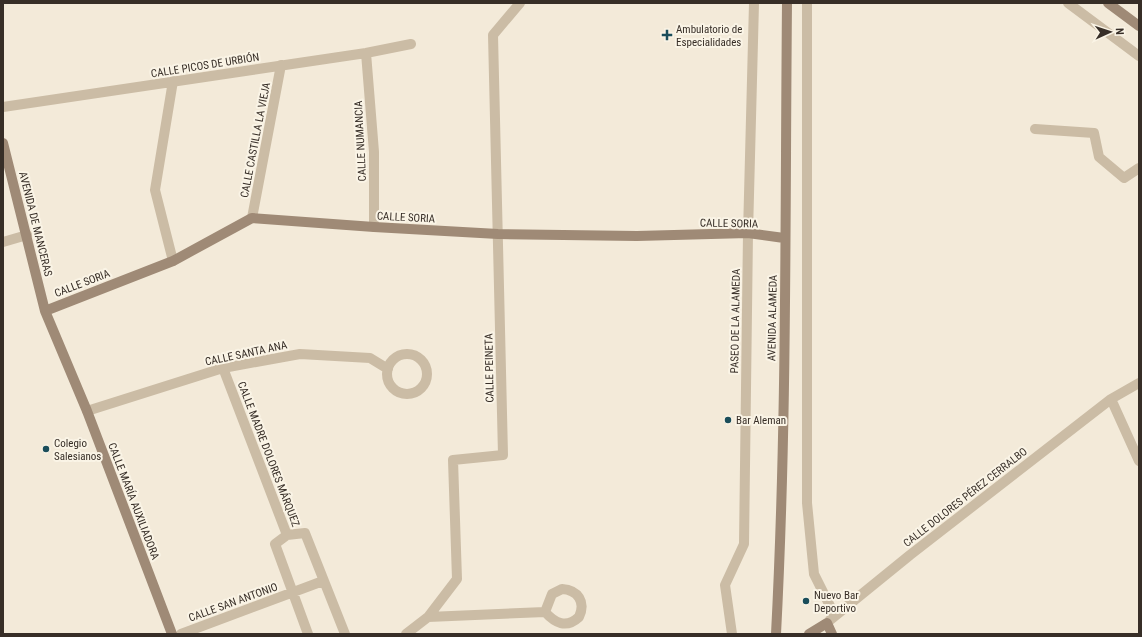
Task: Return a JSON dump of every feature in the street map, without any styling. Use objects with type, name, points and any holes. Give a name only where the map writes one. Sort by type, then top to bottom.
[{"type":"street","name":"CALLE PEINETA","points":[[406,634],[428,617],[457,579],[453,460],[503,454],[494,35],[520,3]]},
{"type":"street","name":"PASEO DE LA ALAMEDA","points":[[732,634],[725,585],[744,544],[748,233],[754,3]]},
{"type":"street","name":"AVENIDA ALAMEDA","points":[[776,634],[780,558],[787,3]]},
{"type":"street","points":[[807,3],[806,503],[814,574],[835,616]]},
{"type":"street","points":[[1068,3],[1139,56]]},
{"type":"street","points":[[1108,3],[1139,26]]},
{"type":"street","name":"CALLE PICOS DE URBIÓN","points":[[3,107],[366,53],[411,44]]},
{"type":"street","name":"CALLE NUMANCIA","points":[[366,53],[374,152],[374,227]]},
{"type":"street","name":"CALLE CASTILLA LA VIEJA","points":[[252,218],[281,65]]},
{"type":"street","points":[[173,82],[155,190],[173,261]]},
{"type":"street","points":[[1035,129],[1094,133],[1099,157],[1124,178],[1139,168]]},
{"type":"street","name":"AVENIDA DE MANCERAS","points":[[3,143],[45,310]]},
{"type":"street","name":"CALLE SORIA","points":[[45,310],[173,261],[252,218],[498,234],[637,236],[748,233],[784,238]]},
{"type":"street","points":[[3,242],[27,235]]},
{"type":"street","name":"CALLE MARÍA AUXILIADORA","points":[[45,310],[86,411],[172,634]]},
{"type":"street","name":"CALLE SANTA ANA","points":[[86,411],[223,368],[300,354],[370,358],[388,369]]},
{"type":"street","name":"CALLE MADRE DOLORES MÁRQUEZ","points":[[223,368],[287,534]]},
{"type":"street","name":"CALLE DOLORES PÉREZ CERRALBO","points":[[809,634],[827,623],[1111,399],[1139,383]]},
{"type":"street","points":[[1111,399],[1139,461]]},
{"type":"street","name":"CALLE MADRE DOLORES MÁRQUEZ","points":[[308,634],[275,544],[287,534],[305,532],[345,634]]},
{"type":"street","name":"CALLE SAN ANTONIO","points":[[181,634],[323,581]]},
{"type":"street","points":[[428,617],[544,612]]},
{"type":"street","points":[[827,623],[832,634]]},
{"type":"place","name":"Ambulatorio de Especialidades","points":[[667,35]]},
{"type":"place","name":"Bar Aleman","points":[[728,420]]},
{"type":"place","name":"Colegio Salesianos","points":[[46,449]]},
{"type":"place","name":"Nuevo Bar Deportivo","points":[[806,601]]}]
